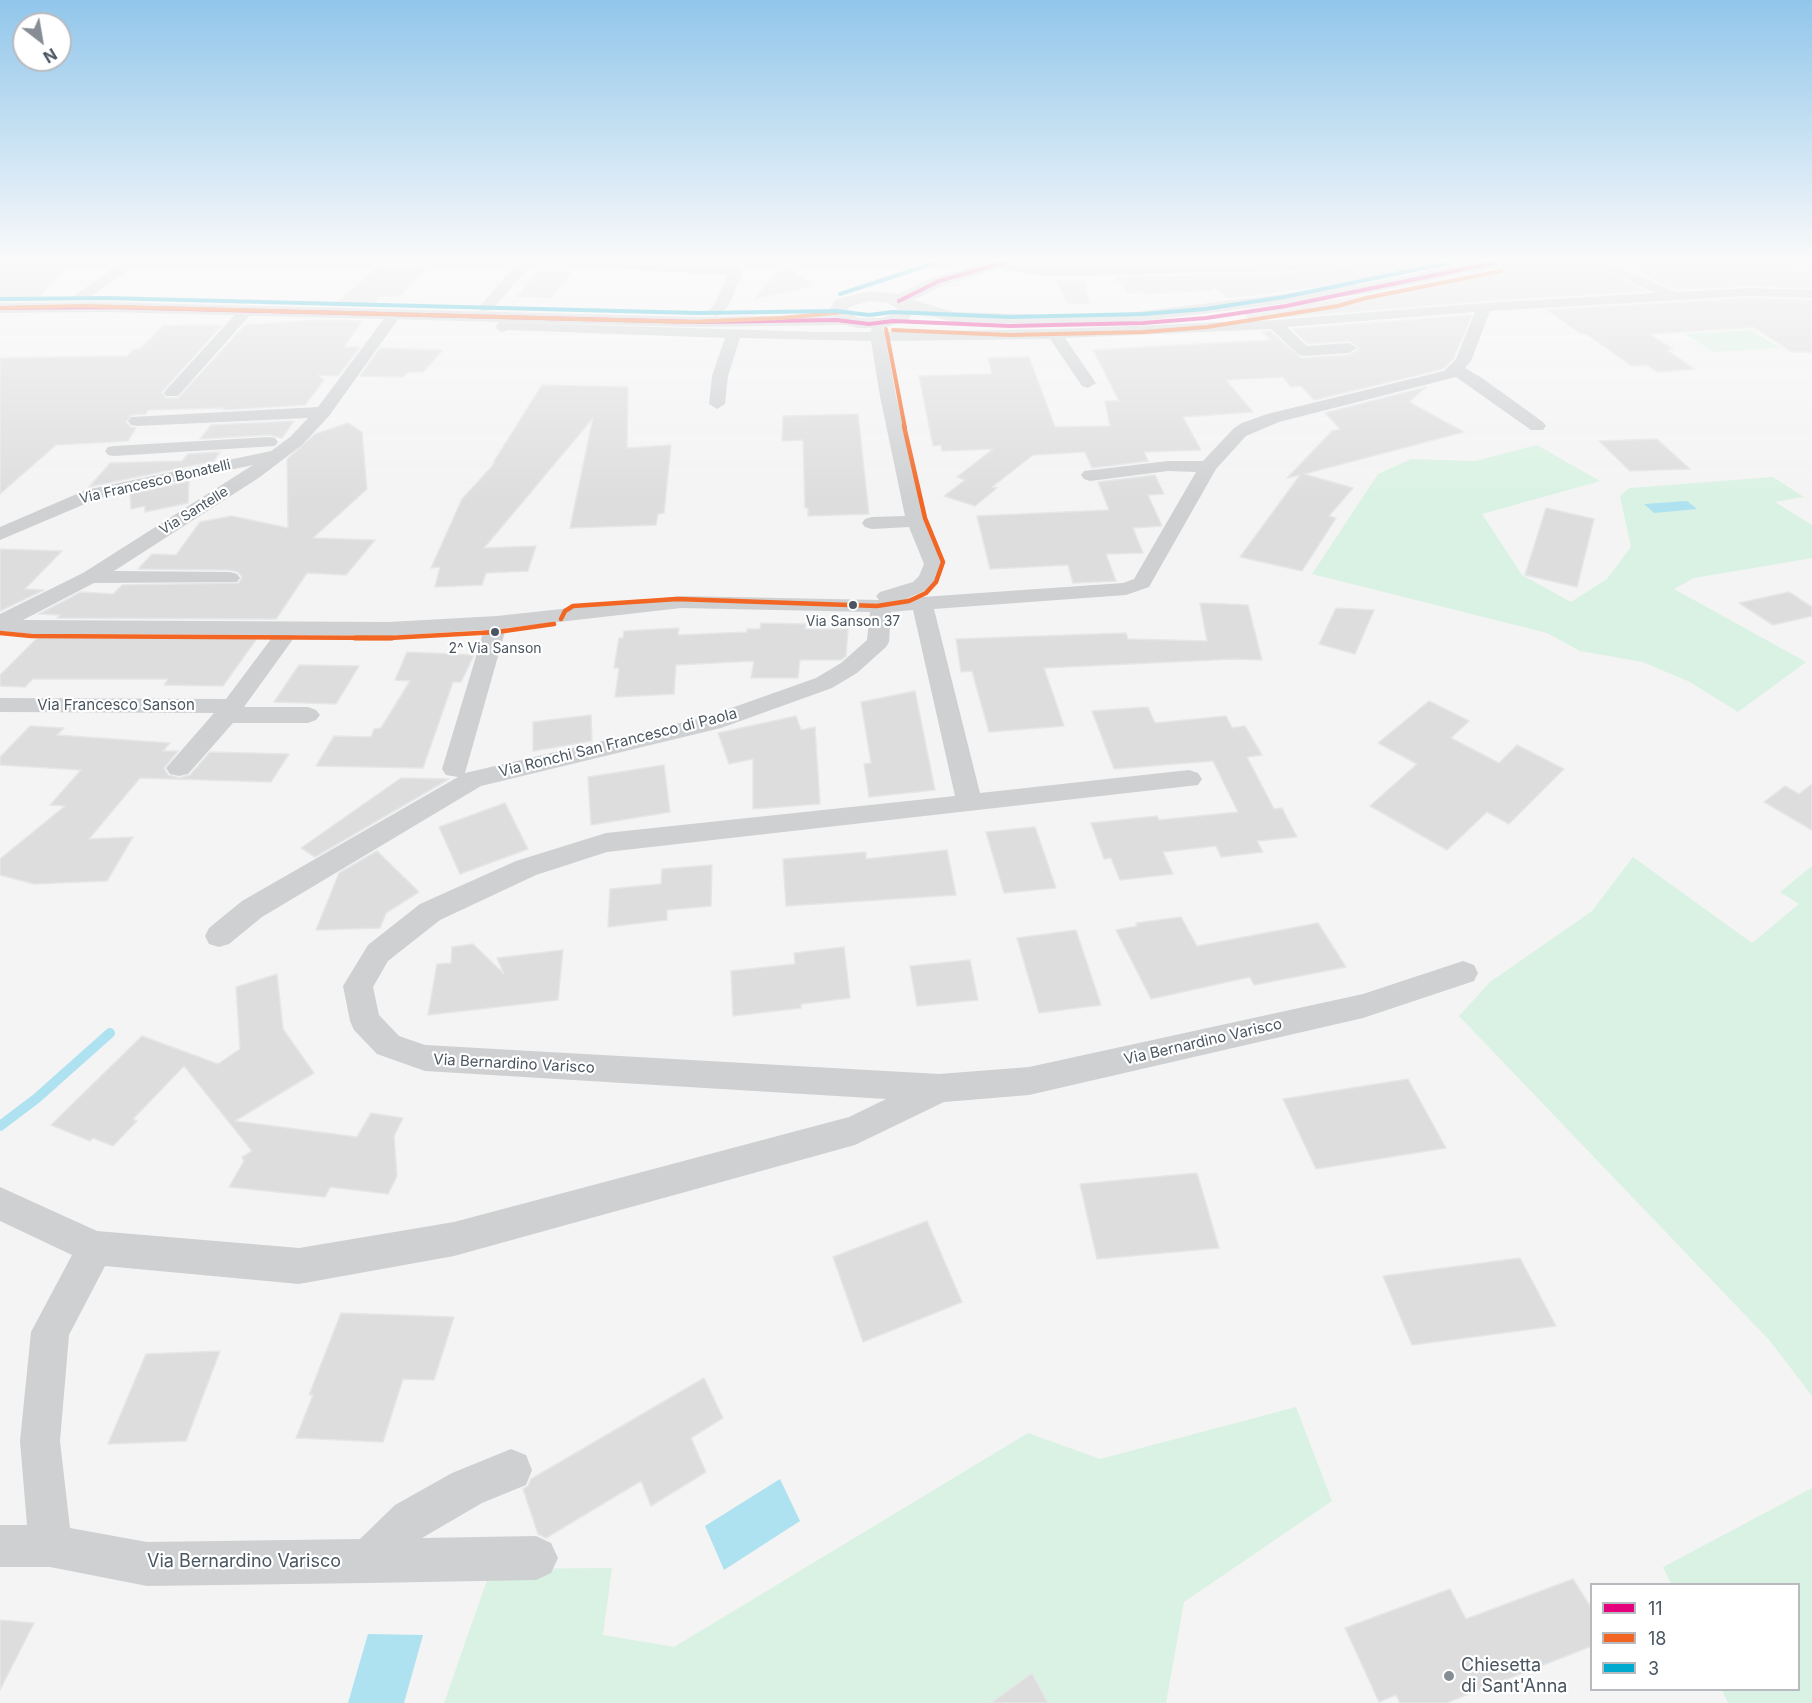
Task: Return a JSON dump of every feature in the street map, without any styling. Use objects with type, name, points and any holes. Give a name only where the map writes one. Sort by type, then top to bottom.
[{"type":"street","points":[[172,393],[218,341]]},
{"type":"street","name":"Via Santelle","points":[[0,623],[90,577],[254,473],[296,441],[323,412],[374,341]]},
{"type":"street","points":[[717,404],[720,376],[730,341]]},
{"type":"street","points":[[553,615],[558,605],[570,597],[665,591],[876,597],[906,592],[920,586],[928,578],[934,564],[916,521],[888,396],[883,341]]},
{"type":"street","points":[[1060,341],[1088,383]]},
{"type":"street","points":[[1294,341],[1304,351],[1349,348]]},
{"type":"street","points":[[0,623],[31,627],[389,629],[497,623],[681,602],[881,606],[1126,589],[1142,583],[1208,467],[1248,427],[1273,418],[1440,377],[1456,370],[1463,361],[1471,341]]},
{"type":"street","points":[[1456,370],[1476,381],[1537,426]]},
{"type":"street","points":[[137,421],[323,412]]},
{"type":"street","points":[[114,451],[296,441]]},
{"type":"street","name":"Via Francesco Bonatelli","points":[[0,534],[93,494],[279,453]]},
{"type":"street","points":[[1090,475],[1132,472],[1168,466],[1208,467]]},
{"type":"street","points":[[872,523],[916,521]]},
{"type":"street","name":"Via Santelle","points":[[90,577],[230,578]]},
{"type":"street","points":[[922,603],[969,802]]},
{"type":"street","name":"Via Ronchi San Francesco di Paola","points":[[219,936],[252,909],[473,779],[712,723],[824,683],[849,668],[878,642],[881,606]]},
{"type":"street","points":[[455,769],[497,623]]},
{"type":"street","points":[[178,768],[229,710],[291,627]]},
{"type":"street","name":"Via Francesco Sanson","points":[[0,705],[229,710],[308,715]]},
{"type":"street","name":"Via Bernardino Varisco","points":[[1189,779],[606,843],[526,868],[430,912],[378,953],[358,986],[365,1021],[387,1045],[425,1058],[939,1088],[1029,1081],[1363,1006],[1463,973]]},
{"type":"street","name":"Via Bernardino Varisco","points":[[0,1203],[95,1248],[298,1266],[454,1239],[855,1130],[939,1088]]},
{"type":"street","points":[[50,1546],[40,1441],[50,1332],[95,1248]]},
{"type":"street","points":[[368,1561],[410,1520],[467,1488],[511,1470]]},
{"type":"street","name":"Via Bernardino Varisco","points":[[0,1546],[50,1546],[147,1564],[536,1558]]},
{"type":"green space","points":[[1697,341],[1770,341],[1781,348],[1713,352]]},
{"type":"green space","points":[[1537,445],[1600,481],[1482,514],[1522,575],[1571,602],[1607,579],[1631,547],[1620,496],[1629,488],[1773,477],[1804,497],[1775,502],[1812,525],[1812,558],[1694,578],[1674,589],[1806,662],[1738,712],[1690,682],[1643,662],[1580,651],[1547,633],[1312,574],[1378,474],[1411,459],[1475,461]]},
{"type":"green space","points":[[1633,857],[1752,943],[1799,904],[1780,892],[1812,866],[1812,1396],[1770,1341],[1459,1016],[1490,982],[1592,911]]},
{"type":"green space","points":[[1296,1407],[1332,1501],[1184,1602],[1166,1703],[444,1703],[491,1569],[612,1568],[603,1635],[674,1647],[1028,1433],[1100,1459]]},
{"type":"green space","points":[[1812,1488],[1812,1703],[1728,1703],[1722,1691],[1800,1691],[1800,1583],[1671,1583],[1663,1567]]},
{"type":"water","points":[[1687,501],[1697,509],[1654,513],[1644,504]]},
{"type":"water","points":[[780,1479],[800,1521],[724,1570],[705,1526]]},
{"type":"water","points":[[368,1634],[423,1635],[404,1703],[348,1703]]},
{"type":"building","points":[[148,341],[207,341],[162,392],[166,398],[178,398],[230,341],[348,341],[344,347],[360,347],[338,376],[318,375],[324,380],[305,405],[223,410],[224,408],[148,410],[146,414],[131,415],[126,422],[136,428],[128,441],[56,445],[0,494],[0,358],[127,356]]},
{"type":"building","points":[[1282,341],[1302,358],[1349,355],[1359,349],[1351,341],[1461,341],[1454,358],[1443,369],[1314,400],[1301,386],[1291,387],[1283,377],[1226,380],[1253,412],[1183,417],[1201,450],[1144,452],[1148,461],[1092,468],[1085,452],[1033,455],[992,487],[997,488],[975,506],[944,496],[965,480],[957,477],[993,449],[942,451],[941,445],[933,446],[919,376],[992,374],[988,358],[1029,357],[1055,427],[1110,426],[1105,401],[1119,401],[1093,350]]},
{"type":"building","points":[[1305,341],[1343,341],[1308,344]]},
{"type":"building","points":[[1597,341],[1661,341],[1673,349],[1667,350],[1695,369],[1657,372],[1647,365],[1632,366]]},
{"type":"building","points":[[1776,341],[1812,341],[1812,352],[1792,352]]},
{"type":"building","points":[[380,348],[443,350],[423,372],[408,372],[403,377],[360,376]]},
{"type":"building","points":[[542,385],[628,387],[627,448],[671,445],[664,513],[658,514],[656,525],[570,528],[593,418],[484,548],[536,546],[528,571],[486,573],[482,585],[435,587],[440,567],[431,568],[462,499],[495,463],[493,463]]},
{"type":"building","points":[[1426,387],[1409,402],[1464,432],[1304,474],[1353,488],[1329,516],[1336,518],[1302,571],[1240,557],[1300,475],[1287,478],[1332,431],[1340,429],[1325,413]]},
{"type":"building","points":[[858,414],[869,514],[808,516],[808,508],[805,508],[803,440],[782,441],[783,416]]},
{"type":"building","points":[[294,421],[282,438],[269,435],[200,439],[211,425]]},
{"type":"building","points":[[348,423],[362,432],[367,489],[313,538],[375,540],[346,575],[307,573],[276,619],[57,618],[60,615],[39,614],[81,592],[113,594],[122,585],[239,583],[242,577],[238,572],[230,570],[138,569],[152,554],[176,555],[200,522],[232,516],[288,528],[287,459],[315,434]]},
{"type":"building","points":[[1657,439],[1690,469],[1630,471],[1599,441]]},
{"type":"building","points":[[220,452],[214,461],[89,487],[110,463],[182,461],[188,454]]},
{"type":"building","points":[[1155,475],[1164,494],[1148,495],[1162,526],[1133,528],[1143,553],[1106,554],[1116,581],[1073,583],[1068,565],[990,569],[977,516],[1109,510],[1098,482]]},
{"type":"building","points":[[189,481],[188,503],[145,512],[145,506],[131,509],[130,494]]},
{"type":"building","points":[[1546,508],[1594,519],[1577,587],[1525,575]]},
{"type":"building","points":[[0,549],[62,551],[25,589],[44,590],[0,611]]},
{"type":"building","points":[[1789,592],[1812,607],[1812,616],[1773,625],[1739,603]]},
{"type":"building","points":[[1200,603],[1248,605],[1262,660],[1235,659],[1044,668],[1064,726],[989,732],[972,671],[961,672],[956,639],[1126,633],[1128,639],[1207,641]]},
{"type":"building","points":[[1336,608],[1374,610],[1355,654],[1319,644]]},
{"type":"building","points":[[761,623],[806,624],[805,629],[848,629],[846,656],[841,660],[800,660],[798,678],[751,678],[754,661],[676,665],[674,694],[615,697],[619,668],[614,668],[619,638],[623,638],[624,631],[679,628],[678,635],[747,632],[747,629],[760,629]]},
{"type":"building","points":[[39,636],[258,637],[223,686],[164,685],[168,679],[33,679],[25,687],[0,686],[0,675]]},
{"type":"building","points":[[407,652],[474,655],[461,682],[453,682],[423,768],[316,766],[334,736],[371,737],[374,729],[381,728],[410,681],[395,680]]},
{"type":"building","points":[[299,665],[359,666],[336,704],[274,702]]},
{"type":"building","points":[[915,691],[935,790],[869,797],[864,764],[871,763],[861,702]]},
{"type":"building","points":[[1429,701],[1469,721],[1451,738],[1499,763],[1517,745],[1564,769],[1509,824],[1487,812],[1447,850],[1370,806],[1417,764],[1378,743]]},
{"type":"building","points":[[1148,707],[1155,723],[1226,716],[1232,728],[1245,726],[1262,755],[1247,757],[1274,809],[1282,808],[1297,837],[1257,841],[1263,852],[1221,857],[1216,846],[1163,852],[1173,874],[1120,880],[1111,858],[1104,859],[1091,823],[1157,816],[1159,820],[1238,812],[1213,761],[1114,769],[1092,711]]},
{"type":"building","points":[[591,715],[592,741],[533,751],[533,722]]},
{"type":"building","points":[[796,716],[801,730],[815,727],[820,804],[753,809],[753,759],[729,764],[718,733]]},
{"type":"building","points":[[30,726],[64,728],[57,735],[170,743],[163,751],[178,751],[164,768],[168,775],[179,778],[190,775],[210,752],[289,754],[271,782],[140,778],[89,839],[133,837],[107,881],[34,884],[0,875],[0,859],[65,806],[50,805],[81,770],[0,765],[0,757]]},
{"type":"building","points":[[664,765],[670,812],[591,825],[588,777]]},
{"type":"building","points":[[401,778],[449,779],[315,857],[301,848]]},
{"type":"building","points":[[1812,784],[1812,830],[1764,802],[1785,786],[1799,794]]},
{"type":"building","points":[[505,803],[528,849],[460,874],[439,827]]},
{"type":"building","points":[[1035,827],[1056,888],[1004,893],[986,832]]},
{"type":"building","points":[[947,850],[956,895],[786,906],[783,859],[866,852],[866,859]]},
{"type":"building","points":[[377,851],[419,892],[386,913],[380,928],[316,930],[339,873]]},
{"type":"building","points":[[712,865],[711,906],[667,910],[667,920],[608,927],[610,889],[661,884],[662,869]]},
{"type":"building","points":[[1181,917],[1197,946],[1318,923],[1346,967],[1254,985],[1250,977],[1151,999],[1116,930],[1137,926],[1136,923]]},
{"type":"building","points":[[1076,930],[1101,1005],[1039,1013],[1017,938]]},
{"type":"building","points":[[473,944],[504,974],[497,958],[563,950],[558,1000],[428,1015],[437,964],[451,963],[452,947]]},
{"type":"building","points":[[844,947],[850,998],[801,1004],[801,1008],[733,1016],[731,971],[795,964],[794,953]]},
{"type":"building","points":[[970,960],[978,1000],[917,1006],[910,966]]},
{"type":"building","points":[[277,974],[283,1029],[314,1073],[235,1121],[357,1137],[371,1113],[403,1118],[394,1136],[397,1176],[388,1194],[330,1187],[325,1197],[229,1187],[244,1161],[242,1157],[252,1151],[184,1066],[133,1119],[137,1121],[113,1146],[93,1138],[90,1141],[51,1125],[142,1036],[218,1064],[240,1049],[236,987]]},
{"type":"building","points":[[1408,1079],[1446,1148],[1316,1169],[1283,1099]]},
{"type":"building","points":[[1197,1173],[1219,1248],[1097,1259],[1080,1184]]},
{"type":"building","points":[[927,1221],[962,1302],[863,1342],[833,1257]]},
{"type":"building","points":[[1520,1258],[1556,1326],[1412,1345],[1383,1276]]},
{"type":"building","points":[[341,1313],[454,1317],[434,1380],[403,1379],[383,1442],[296,1438],[313,1395],[309,1395]]},
{"type":"building","points":[[220,1351],[186,1441],[108,1444],[146,1354]]},
{"type":"building","points":[[704,1378],[723,1418],[691,1438],[706,1472],[651,1506],[641,1481],[546,1538],[538,1534],[523,1489],[528,1486],[531,1479]]},
{"type":"building","points":[[1573,1579],[1590,1606],[1590,1647],[1446,1703],[1400,1703],[1396,1695],[1379,1702],[1345,1628],[1450,1589],[1466,1619]]},
{"type":"building","points":[[0,1620],[34,1623],[0,1690]]},
{"type":"building","points":[[1032,1673],[1048,1703],[991,1703]]},
{"type":"waterway","points":[[0,1126],[37,1098],[110,1033]]},
{"type":"transit line","name":"18","points":[[561,619],[565,611],[573,606],[677,599],[877,606],[909,601],[926,593],[936,582],[943,562],[925,518],[897,394],[888,341]]},
{"type":"transit line","name":"18","points":[[0,633],[31,636],[389,638],[497,632],[554,624]]},
{"type":"place","name":"Via Sanson 37","points":[[853,605]]},
{"type":"place","name":"2^ Via Sanson","points":[[495,632]]},
{"type":"place","name":"Chiesetta di Sant'Anna","points":[[1449,1676]]}]
